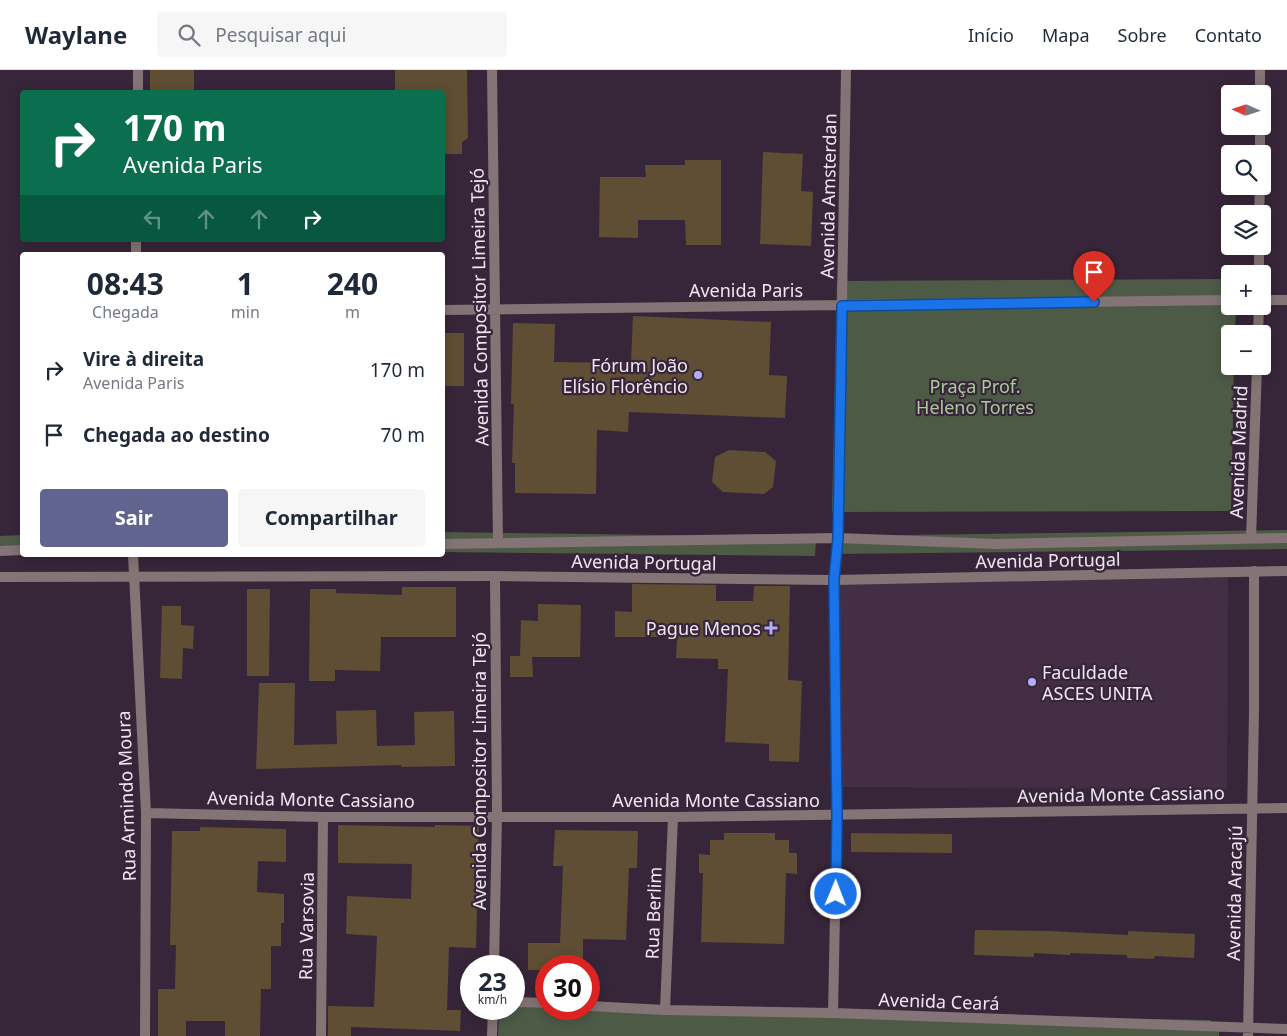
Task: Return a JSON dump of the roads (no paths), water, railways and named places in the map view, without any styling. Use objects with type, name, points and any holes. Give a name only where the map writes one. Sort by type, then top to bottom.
[{"type":"street","points":[[138,70],[138,90]]},
{"type":"street","name":"Avenida Compositor Limeira Tejó","points":[[492,70],[498,543]]},
{"type":"street","name":"Avenida Amsterdan","points":[[833,1013],[837,815],[834,580],[838,538],[846,70]]},
{"type":"street","points":[[1260,70],[1260,85]]},
{"type":"street","name":"Avenida Paris","points":[[445,310],[1221,300]]},
{"type":"street","points":[[1271,300],[1287,300]]},
{"type":"street","name":"Avenida Madrid","points":[[1251,538],[1257,375]]},
{"type":"street","name":"Avenida Portugal","points":[[445,544],[838,538],[996,544],[1287,538]]},
{"type":"street","points":[[0,551],[20,550]]},
{"type":"street","name":"Rua Armindo Moura","points":[[133,557],[146,813],[145,1036]]},
{"type":"street","name":"Avenida Portugal","points":[[0,577],[495,576],[834,580],[1287,570]]},
{"type":"street","name":"Avenida Aracajú","points":[[1248,1033],[1254,711],[1254,571]]},
{"type":"street","name":"Avenida Compositor Limeira Tejó","points":[[494,955],[497,816],[495,576]]},
{"type":"street","name":"Avenida Monte Cassiano","points":[[146,813],[323,817],[673,817],[1287,808]]},
{"type":"street","name":"Rua Varsovia","points":[[321,1036],[323,817]]},
{"type":"street","name":"Rua Berlim","points":[[665,1010],[673,817]]},
{"type":"street","name":"Avenida Ceará","points":[[600,1007],[665,1010],[833,1013],[1248,1033],[1287,1029]]},
{"type":"street","points":[[492,1036],[493,1020]]},
{"type":"place","name":"Fórum João Elísio Florêncio","points":[[698,375]]},
{"type":"place","name":"Pague Menos","points":[[771,628]]},
{"type":"place","name":"Faculdade ASCES UNITA","points":[[1032,682]]},
{"type":"park label","name":"Praça Prof. Heleno Torres","points":[[975,396]]}]
